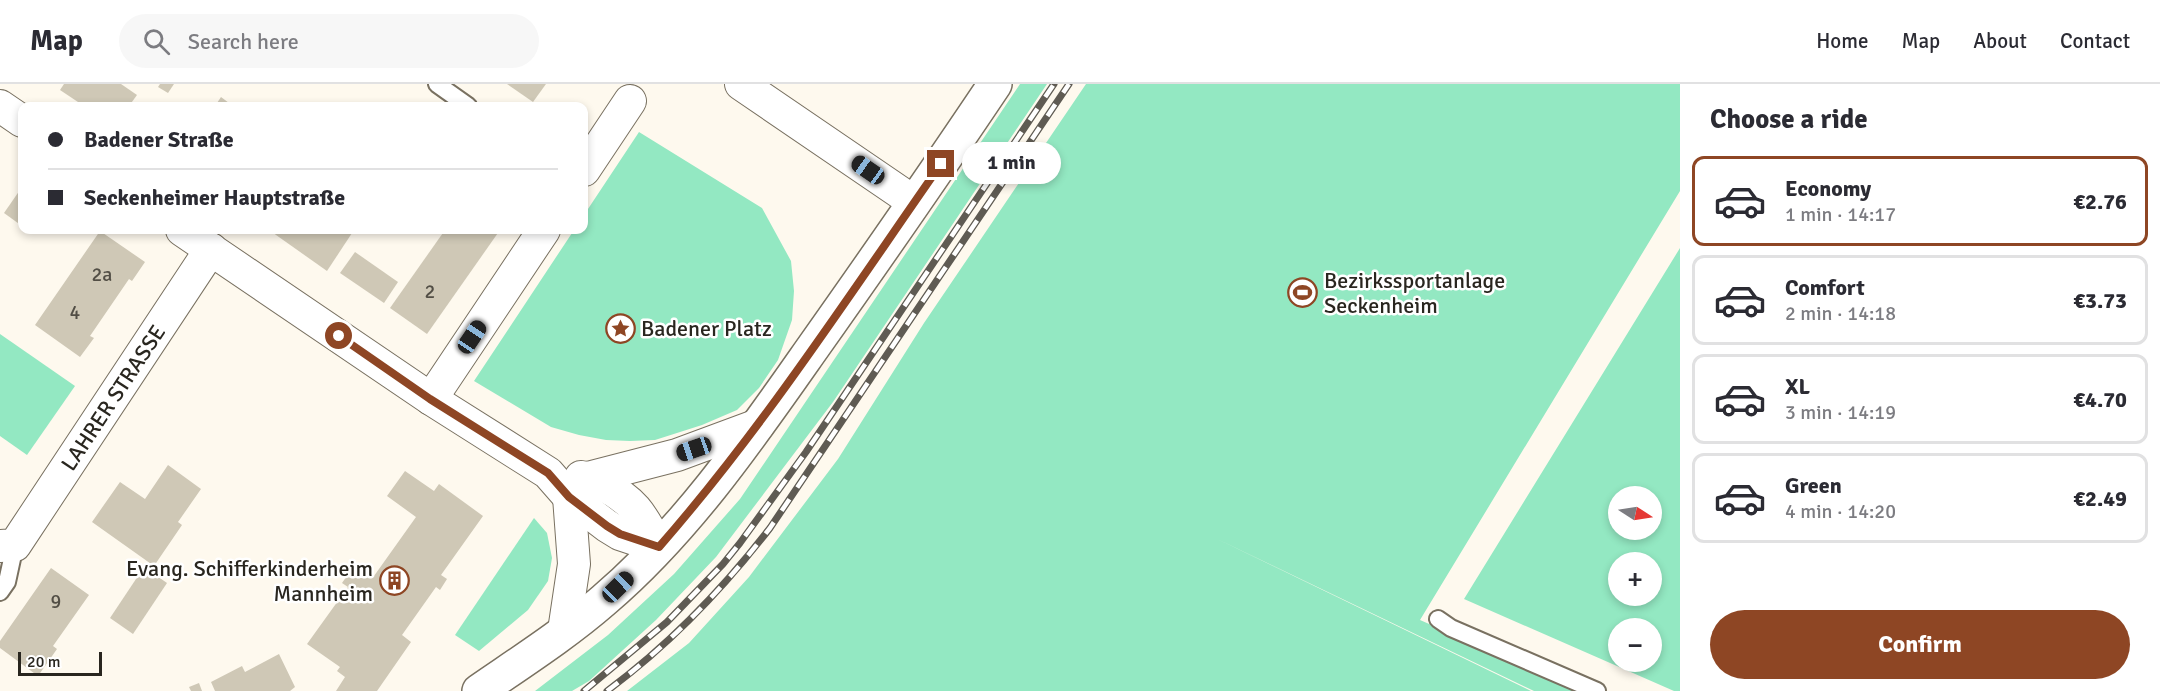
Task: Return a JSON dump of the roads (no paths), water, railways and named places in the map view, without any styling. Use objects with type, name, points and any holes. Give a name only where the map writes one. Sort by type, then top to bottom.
[{"type":"main road","points":[[479,691],[604,600],[659,547],[694,507],[758,426],[995,84]]},
{"type":"street","points":[[741,84],[914,202]]},
{"type":"street","points":[[588,165],[630,100]]},
{"type":"street","points":[[0,106],[18,118]]},
{"type":"street","points":[[188,234],[430,399],[548,473],[579,488],[621,495],[639,511],[659,547]]},
{"type":"street","points":[[430,399],[541,234]]},
{"type":"street","name":"LAHRER STRASSE","points":[[8,545],[211,249]]},
{"type":"street","points":[[579,488],[758,426]]},
{"type":"street","points":[[564,631],[574,564],[579,488]]},
{"type":"lane","points":[[436,84],[462,102]]},
{"type":"lane","name":"LAHRER STRASSE","points":[[0,592],[7,582],[8,545]]},
{"type":"lane","points":[[1438,619],[1451,628],[1597,691]]},
{"type":"railway","points":[[584,691],[667,622],[740,543],[806,452],[1054,84]]},
{"type":"railway","points":[[607,691],[652,655],[694,615],[770,528],[1069,84]]},
{"type":"place","name":"Bezirkssportanlage Seckenheim","points":[[1303,293]]},
{"type":"place","name":"Badener Platz","points":[[620,328]]},
{"type":"place","name":"Evang. Schifferkinderheim Mannheim","points":[[394,581]]}]
